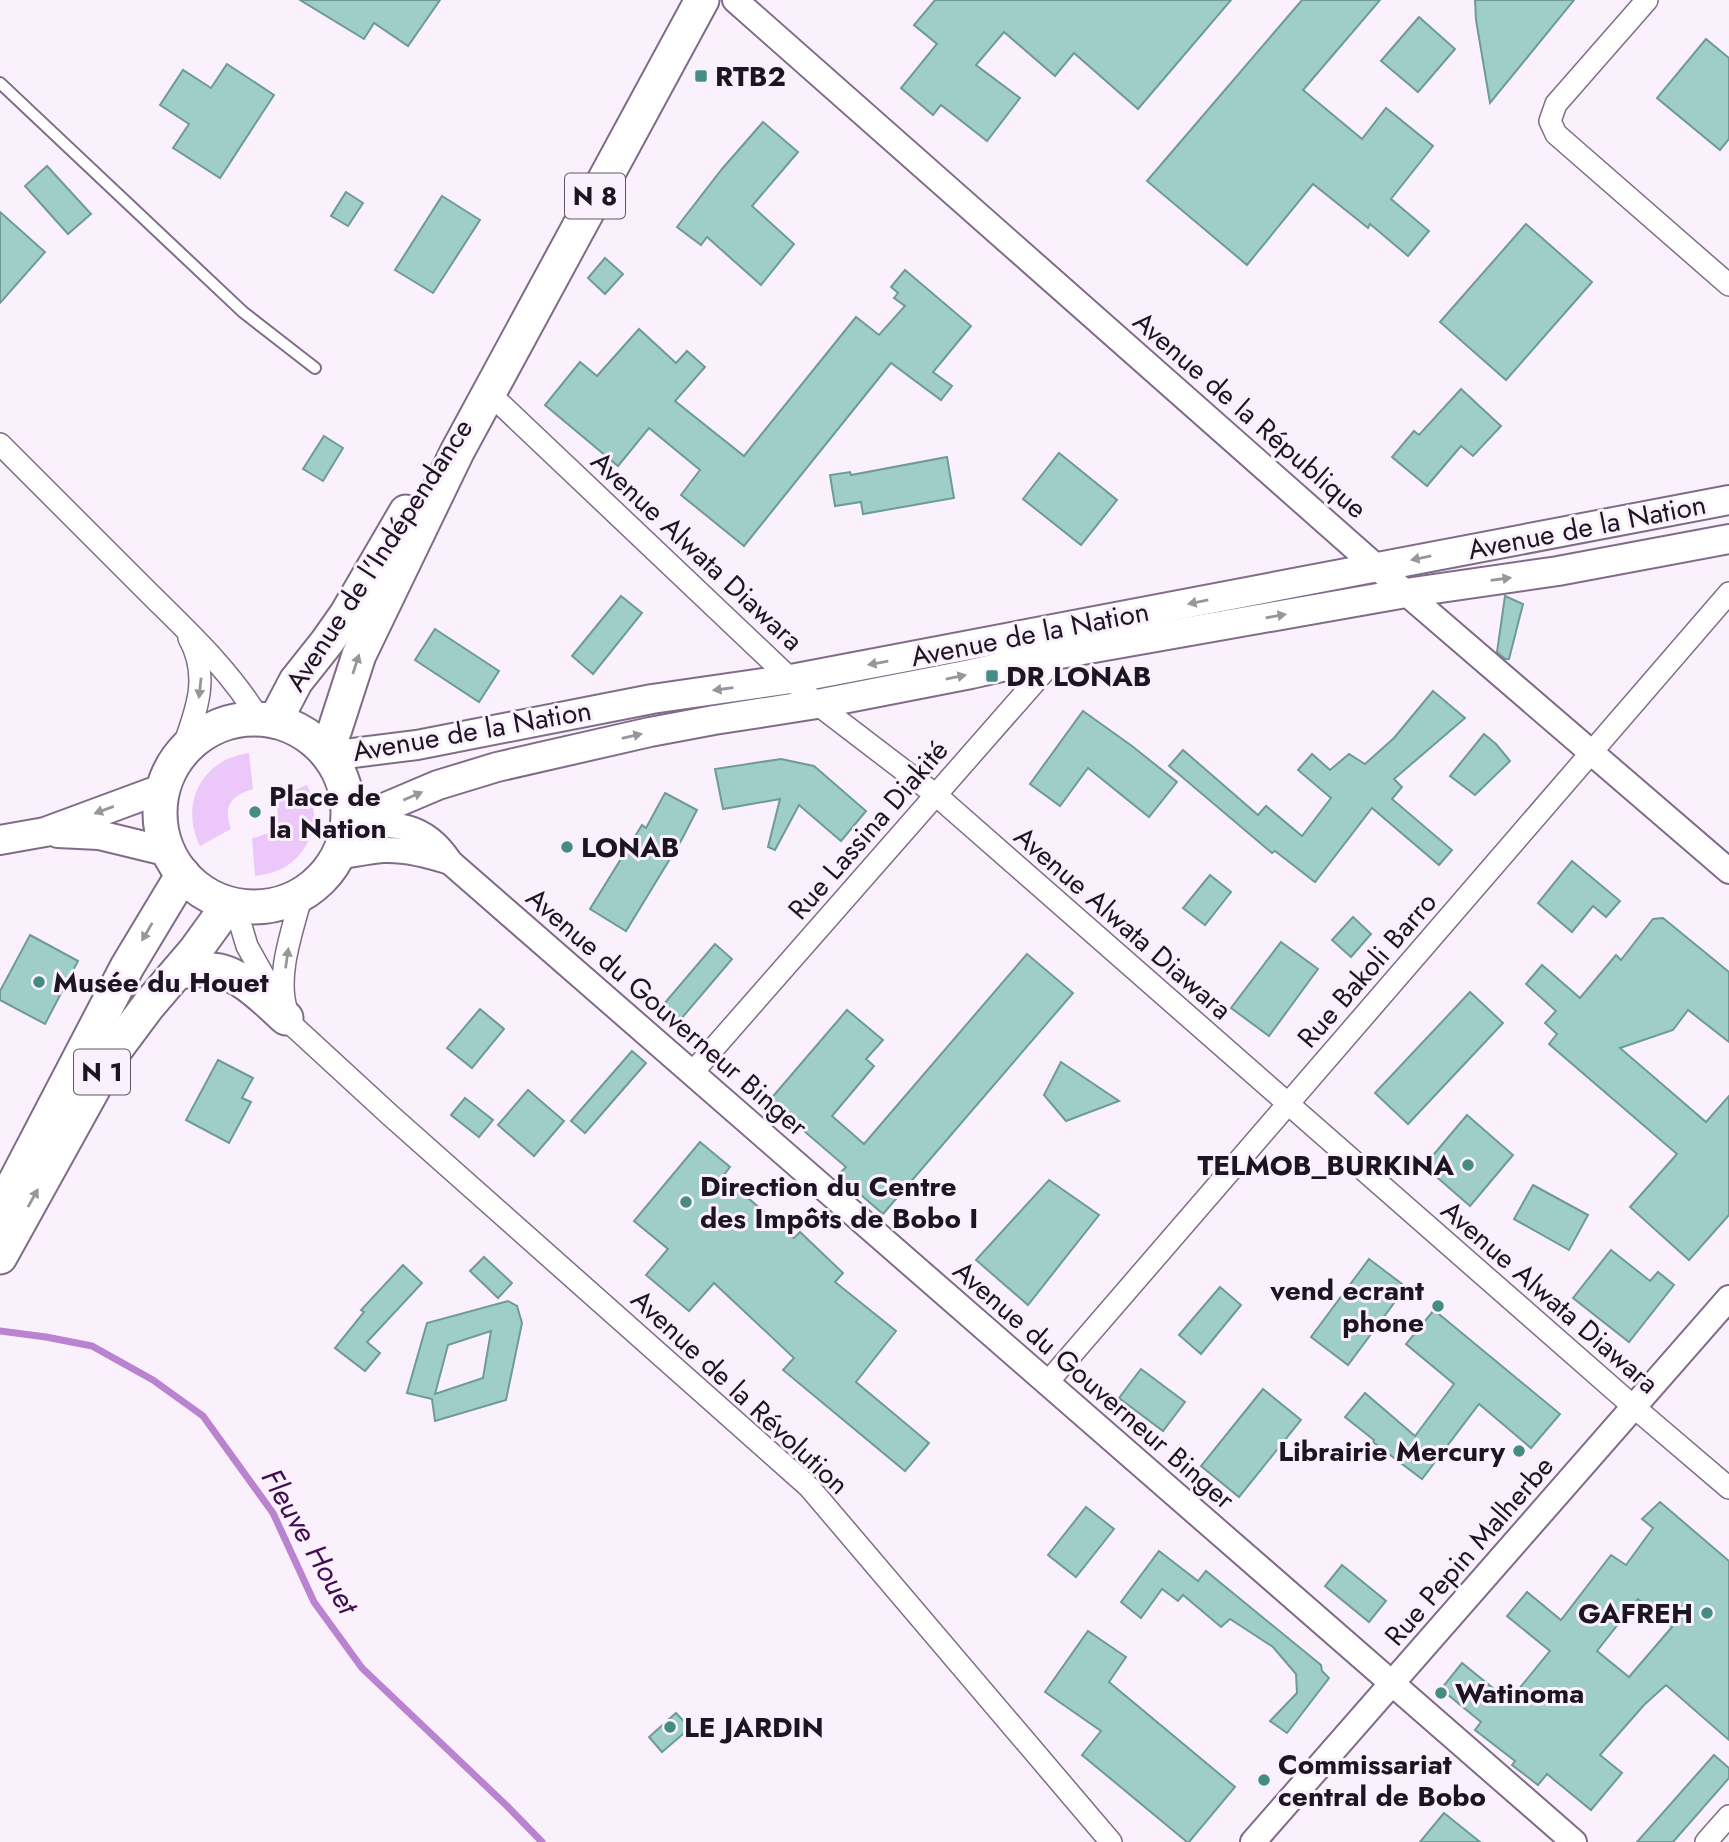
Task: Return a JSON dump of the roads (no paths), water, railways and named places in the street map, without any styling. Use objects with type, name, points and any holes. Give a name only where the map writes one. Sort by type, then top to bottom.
[{"type":"highway","name":"Avenue de l'Indépendance","points":[[330,745],[359,655],[457,452],[702,0]]},
{"type":"highway","name":"Avenue de l'Indépendance","points":[[267,720],[346,615],[446,444],[488,392]]},
{"type":"highway","points":[[243,720],[267,720],[290,726],[330,745],[345,790],[348,822],[337,857],[328,872],[302,894],[270,906],[232,905],[203,892],[176,863],[161,820],[164,788],[180,756],[200,737],[225,724],[243,720]]},
{"type":"highway","name":"N 1","points":[[0,1211],[127,967],[176,863]]},
{"type":"highway","name":"N 1","points":[[0,1257],[113,1053],[148,1006],[232,905]]},
{"type":"highway","points":[[179,972],[215,970],[227,973],[240,979],[288,1020]]},
{"type":"main road","name":"Avenue de la Nation","points":[[330,745],[417,744],[652,699],[791,679],[1729,500]]},
{"type":"main road","name":"Avenue de la Nation","points":[[348,822],[438,786],[496,767],[650,732],[817,704],[1060,654],[1406,593],[1558,571],[1729,539]]},
{"type":"main road","points":[[0,841],[45,832],[164,788]]},
{"type":"main road","points":[[45,832],[99,835],[176,863]]},
{"type":"street","name":"Avenue de la République","points":[[735,0],[1406,593],[1729,871]]},
{"type":"street","points":[[1647,0],[1556,104],[1550,121],[1556,134],[1729,285]]},
{"type":"street","name":"Avenue Alwata Diawara","points":[[488,392],[817,704],[936,795],[1634,1408],[1729,1488]]},
{"type":"street","points":[[0,444],[181,625],[267,720]]},
{"type":"street","name":"Rue Bakoli Barro","points":[[1046,1382],[1729,593]]},
{"type":"street","name":"Rue Lassina Diakité","points":[[692,1073],[1086,623]]},
{"type":"street","points":[[180,756],[198,706],[201,676],[196,652],[181,625]]},
{"type":"street","name":"Avenue du Gouverneur Binger","points":[[348,822],[411,828],[439,845],[450,862],[1574,1842]]},
{"type":"street","name":"Avenue du Gouverneur Binger","points":[[337,857],[382,850],[432,856],[450,862]]},
{"type":"street","points":[[288,1020],[283,1000],[286,956],[302,894]]},
{"type":"street","name":"Avenue de la Révolution","points":[[232,905],[247,946],[288,1020],[390,1115],[810,1487],[1111,1842]]},
{"type":"street","name":"Rue Pepin Malherbe","points":[[1253,1842],[1729,1298]]},
{"type":"street","points":[[1706,1842],[1729,1816]]},
{"type":"lane","points":[[0,83],[243,312],[315,368]]},
{"type":"waterway","name":"Fleuve Houet","points":[[0,1331],[92,1346],[153,1380],[203,1416],[273,1513],[314,1602],[362,1668],[542,1842]]},
{"type":"place","name":"RTB2","points":[[701,76]]},
{"type":"place","name":"DR LONAB","points":[[992,676]]},
{"type":"place","name":"Place de la Nation","points":[[255,812]]},
{"type":"place","name":"LONAB","points":[[567,847]]},
{"type":"place","name":"Musée du Houet","points":[[39,982]]},
{"type":"place","name":"TELMOB_BURKINA","points":[[1468,1165]]},
{"type":"place","name":"Direction du Centre des Impôts de Bobo I","points":[[686,1202]]},
{"type":"place","name":"vend ecrant phone","points":[[1438,1306]]},
{"type":"place","name":"Librairie Mercury","points":[[1519,1451]]},
{"type":"place","name":"GAFREH","points":[[1707,1613]]},
{"type":"place","name":"Watinoma","points":[[1441,1693]]},
{"type":"place","name":"LE JARDIN","points":[[670,1727]]},
{"type":"place","name":"Commissariat central de Bobo","points":[[1264,1780]]}]
